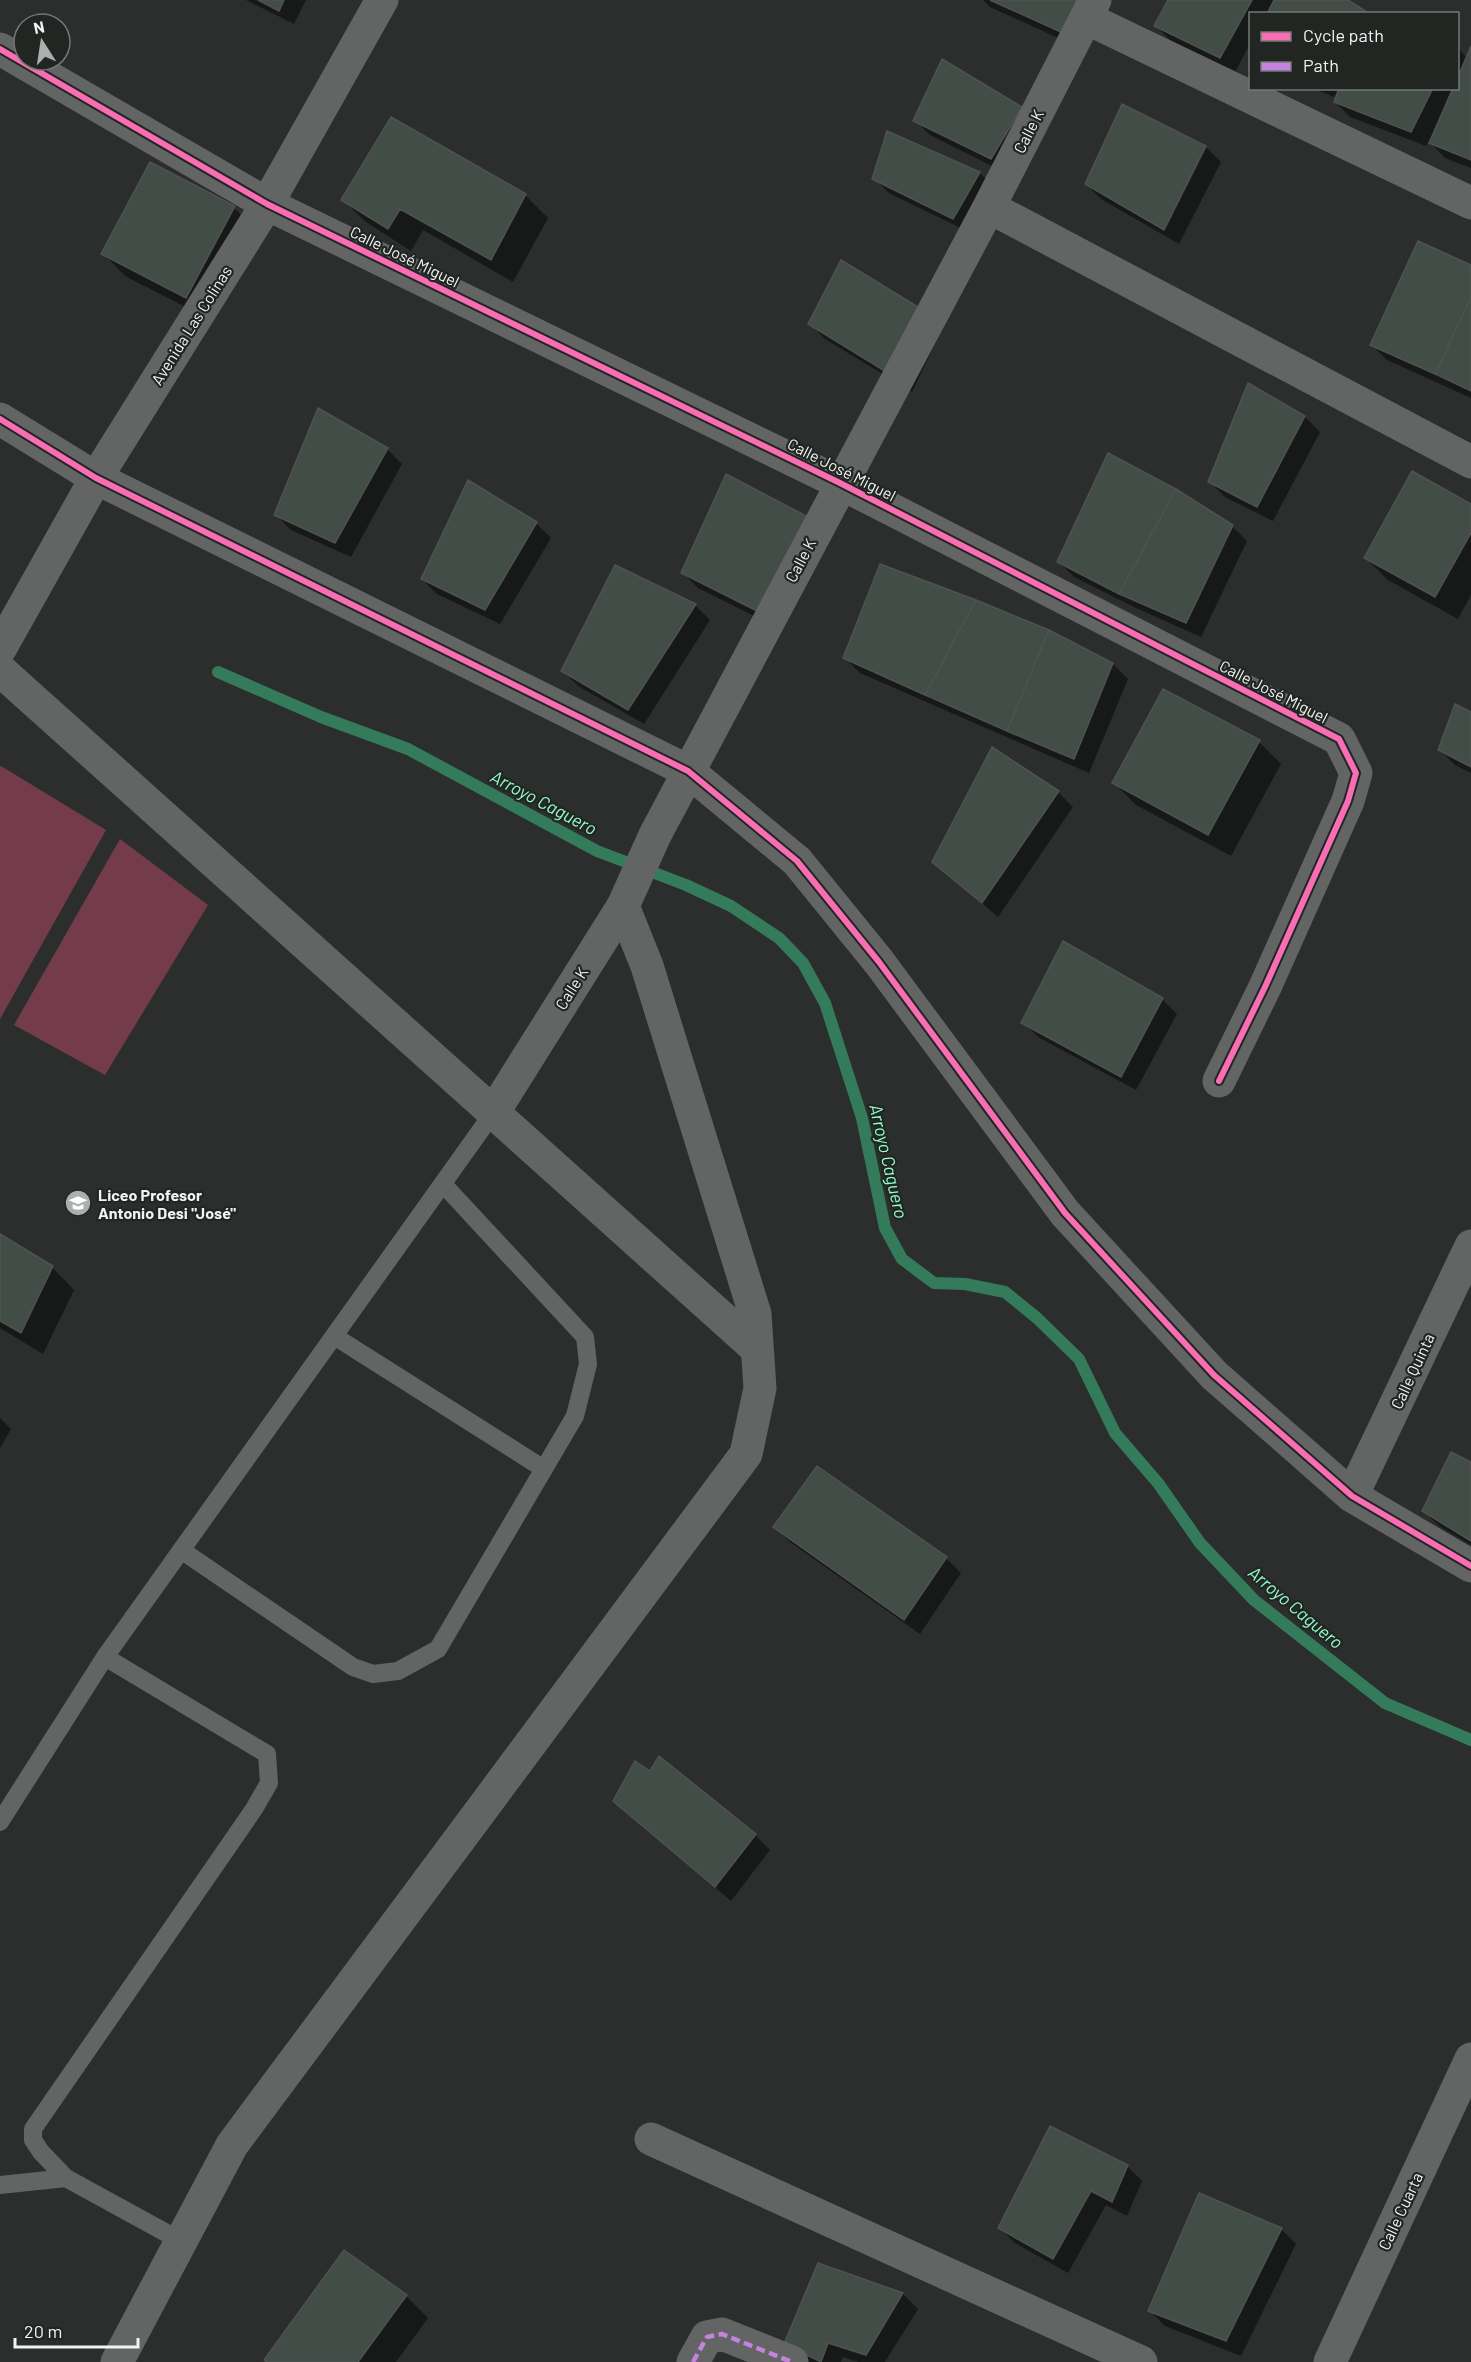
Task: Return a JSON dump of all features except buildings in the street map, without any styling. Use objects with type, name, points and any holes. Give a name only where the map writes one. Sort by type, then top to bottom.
[{"type":"street","name":"Avenida Las Colinas","points":[[0,649],[96,478],[267,204],[381,0]]},
{"type":"street","points":[[1090,9],[1249,90]]},
{"type":"street","name":"Calle K","points":[[493,1113],[628,895],[655,835],[688,771],[989,207],[1090,9]]},
{"type":"street","name":"Calle José Miguel","points":[[0,48],[267,204],[840,483],[1339,740],[1356,773],[1348,801],[1265,987],[1219,1082]]},
{"type":"street","points":[[1249,90],[1471,203]]},
{"type":"street","points":[[989,207],[1471,462]]},
{"type":"street","points":[[0,419],[96,478],[688,771],[797,861],[879,962],[1065,1213],[1214,1375],[1352,1496],[1471,1566]]},
{"type":"street","points":[[0,670],[757,1349]]},
{"type":"street","points":[[117,2362],[232,2145],[746,1454],[760,1388],[755,1314],[647,966],[628,895]]},
{"type":"street","name":"Calle Quinta","points":[[1352,1496],[1471,1246]]},
{"type":"street","name":"Calle Cuarta","points":[[1330,2362],[1471,2059]]},
{"type":"street","points":[[651,2139],[1141,2362]]},
{"type":"street","points":[[693,2362],[707,2337],[722,2334],[792,2362]]},
{"type":"lane","points":[[0,1822],[105,1657],[493,1113]]},
{"type":"lane","points":[[181,1550],[353,1667],[373,1674],[398,1671],[438,1649],[575,1416],[588,1364],[585,1337],[443,1184]]},
{"type":"lane","points":[[334,1336],[544,1469]]},
{"type":"lane","points":[[105,1657],[267,1754],[269,1783],[247,1819],[33,2129],[33,2140],[41,2152],[66,2178],[181,2241]]},
{"type":"lane","points":[[0,2185],[66,2178]]},
{"type":"shaded area","points":[[0,767],[106,830],[0,1019]]},
{"type":"shaded area","points":[[120,839],[208,905],[105,1075],[14,1025]]},
{"type":"waterway","name":"Arroyo Caguero","points":[[218,672],[321,717],[408,749],[597,851],[686,885],[731,906],[779,938],[803,963],[825,1003],[862,1118],[885,1228],[902,1259],[934,1283],[965,1284],[1005,1292],[1037,1318],[1079,1359],[1115,1433],[1158,1483],[1200,1543],[1254,1600],[1385,1703],[1471,1740]]},
{"type":"marked path","points":[[693,2362],[707,2337],[722,2334],[792,2362]]},
{"type":"cycle path","points":[[0,49],[267,204],[840,483],[1339,739],[1356,773],[1348,801],[1265,987],[1219,1081]]},
{"type":"cycle path","points":[[0,419],[96,478],[688,771],[797,861],[879,962],[1065,1213],[1214,1375],[1352,1496],[1471,1566]]},
{"type":"place","name":"Liceo Profesor Antonio Desi \"José\"","points":[[78,1203]]}]
